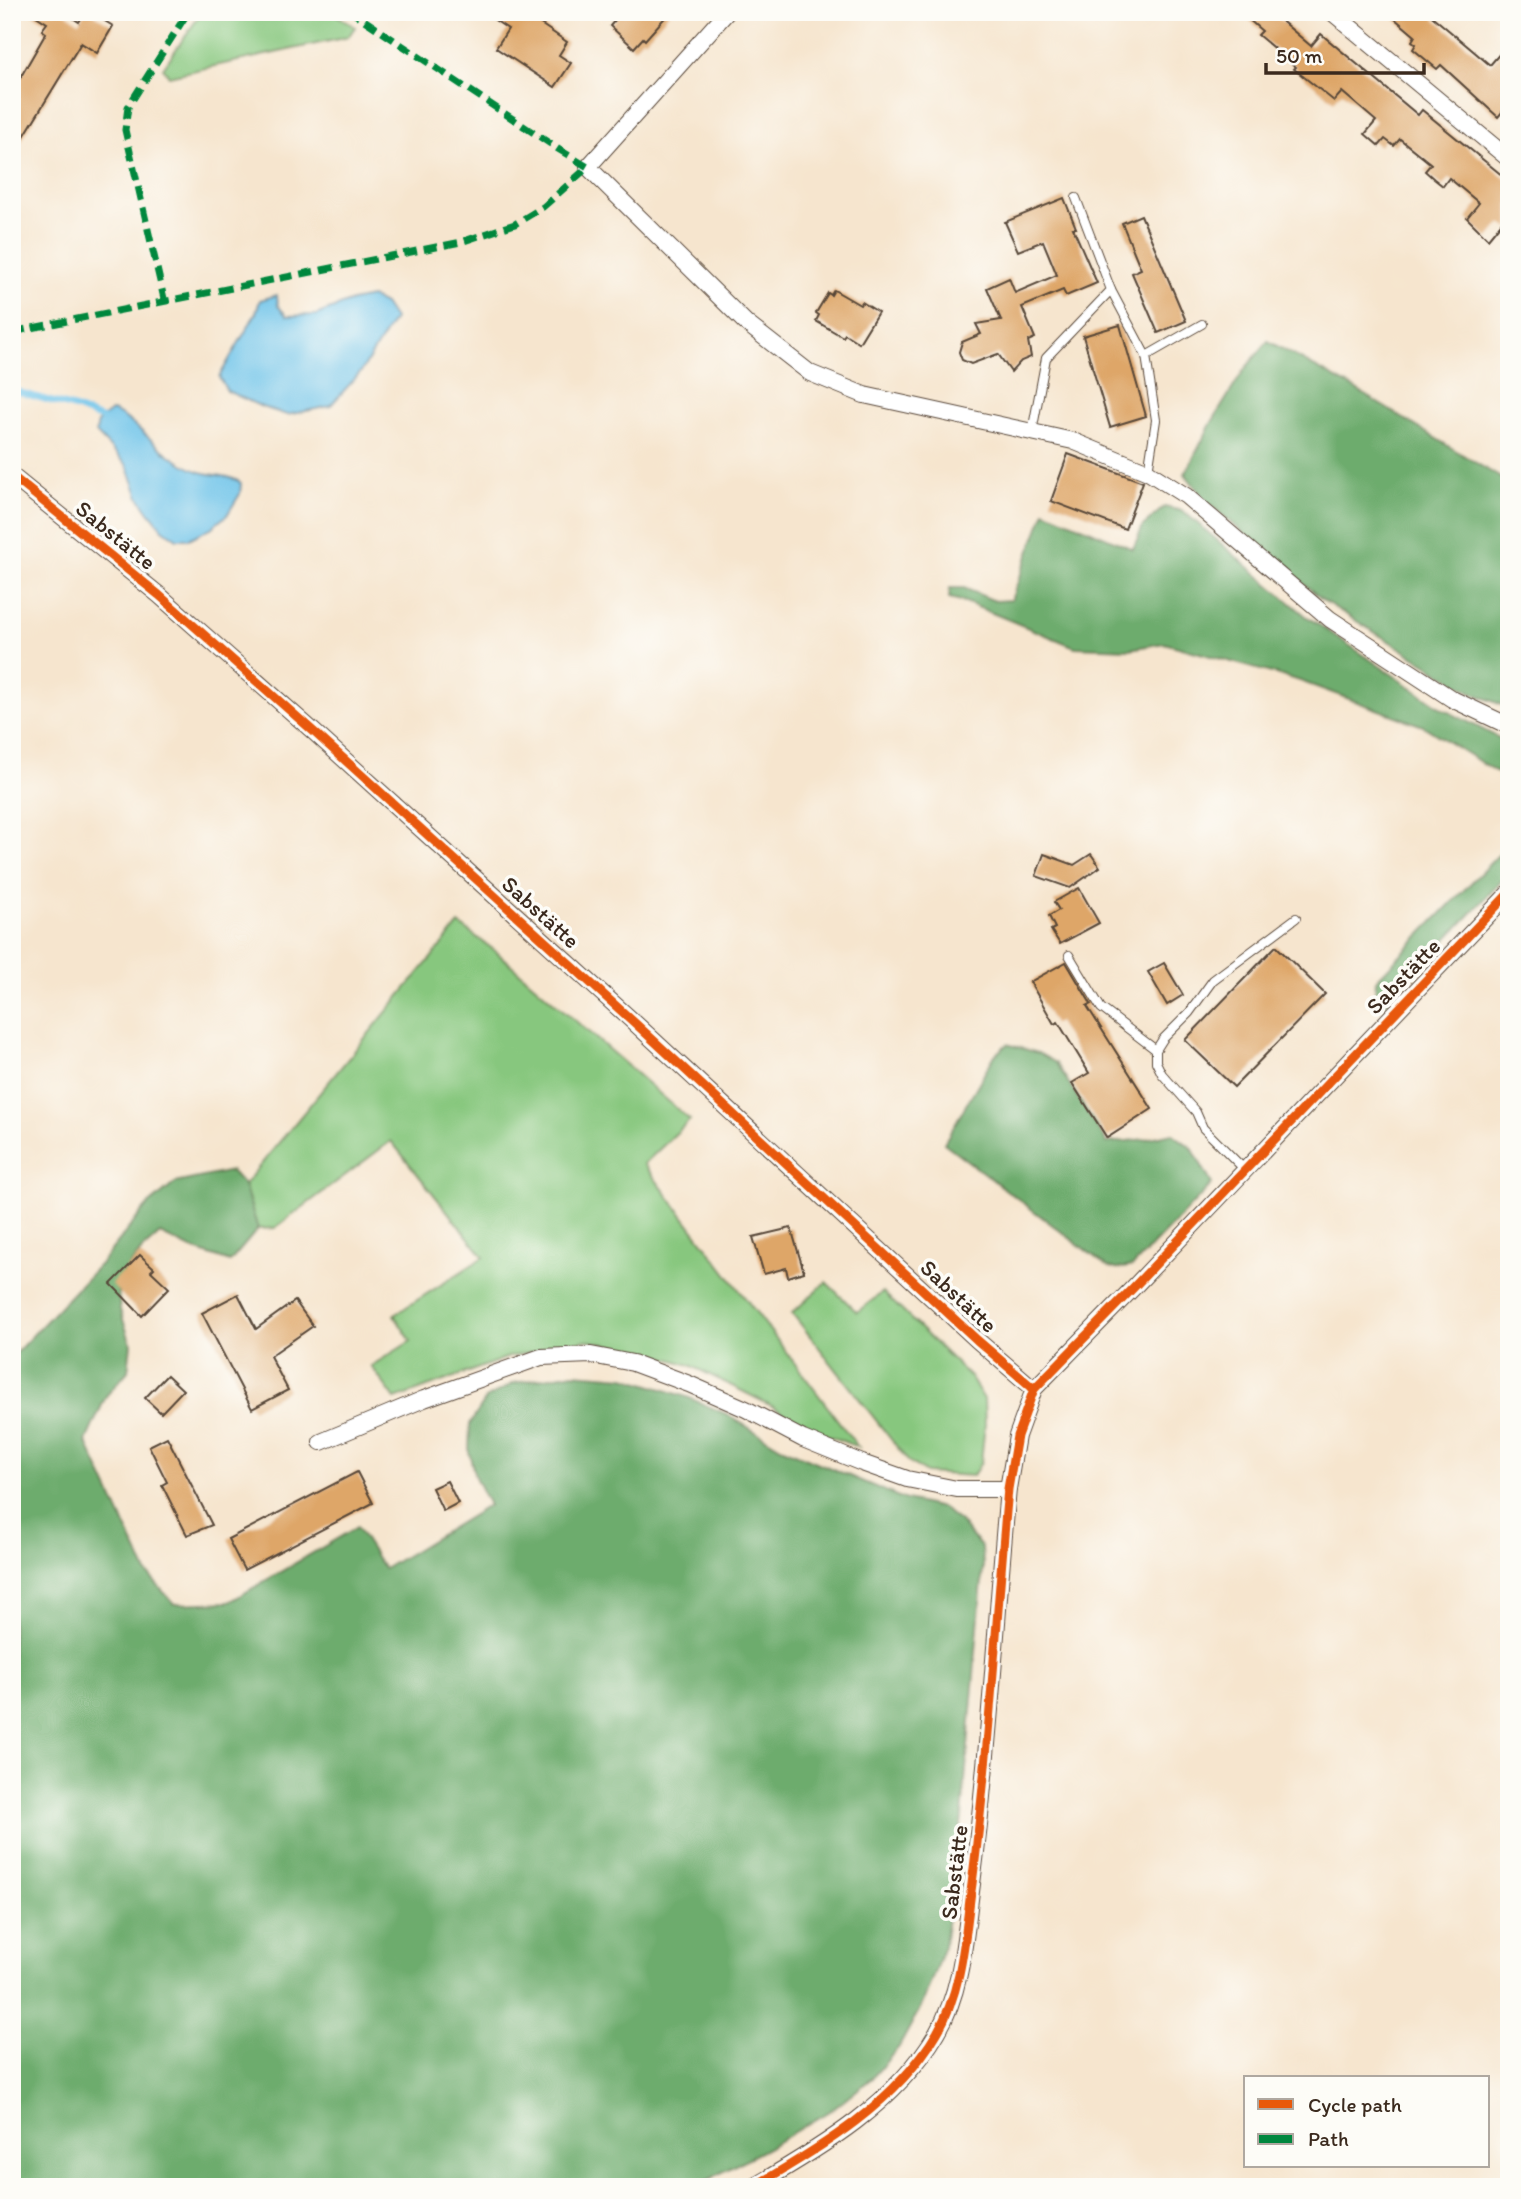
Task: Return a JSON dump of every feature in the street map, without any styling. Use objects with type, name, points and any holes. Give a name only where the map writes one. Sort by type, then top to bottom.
[{"type":"street","points":[[727,12],[589,167],[746,323],[810,373],[864,395],[1073,441],[1148,472],[1186,496],[1330,619],[1452,699],[1509,726]]},
{"type":"street","points":[[1332,12],[1509,159]]},
{"type":"street","name":"Sabstätte","points":[[12,476],[159,595],[303,722],[637,1025],[977,1340],[1034,1389]]},
{"type":"street","name":"Sabstätte","points":[[752,2187],[788,2167],[851,2125],[887,2094],[921,2059],[951,2006],[962,1957],[978,1834],[1008,1489],[1017,1436],[1034,1389],[1509,893]]},
{"type":"street","points":[[321,1442],[424,1399],[541,1357],[591,1354],[633,1363],[689,1384],[746,1409],[803,1439],[907,1479],[957,1489],[1008,1489]]},
{"type":"lane","points":[[1076,198],[1111,290],[1146,356],[1156,420],[1148,472]]},
{"type":"lane","points":[[1032,432],[1046,358],[1111,290]]},
{"type":"lane","points":[[1146,356],[1202,324]]},
{"type":"lane","points":[[1245,1170],[1203,1128],[1196,1112],[1162,1074],[1156,1062],[1156,1050],[1189,1013],[1213,980],[1296,918]]},
{"type":"lane","points":[[1069,955],[1101,1008],[1156,1050]]},
{"type":"green space","points":[[202,12],[332,12],[355,27],[348,37],[169,76],[163,68]]},
{"type":"green space","points":[[1268,341],[1355,389],[1509,483],[1509,708],[1473,693],[1324,601],[1207,502],[1185,474],[1212,422],[1244,370]]},
{"type":"green space","points":[[1164,507],[1183,511],[1306,616],[1443,709],[1509,743],[1509,780],[1423,726],[1300,681],[1164,643],[1130,649],[1075,647],[949,598],[950,588],[964,588],[995,601],[1011,600],[1045,511],[1133,549],[1143,526]]},
{"type":"green space","points":[[1509,844],[1509,873],[1385,1005],[1375,999],[1376,980]]},
{"type":"green space","points":[[459,924],[494,950],[690,1120],[644,1164],[858,1447],[816,1431],[690,1365],[650,1353],[586,1340],[509,1357],[395,1399],[371,1366],[411,1341],[394,1315],[484,1257],[391,1141],[275,1228],[258,1229],[244,1185]]},
{"type":"green space","points":[[1007,1044],[1038,1053],[1056,1063],[1107,1143],[1172,1133],[1192,1148],[1212,1184],[1133,1266],[1117,1269],[1108,1267],[944,1143],[995,1055]]},
{"type":"green space","points":[[231,1171],[244,1185],[258,1229],[230,1262],[189,1248],[160,1234],[142,1250],[117,1281],[120,1310],[131,1344],[128,1371],[106,1396],[86,1441],[147,1573],[174,1604],[229,1602],[357,1527],[384,1569],[489,1505],[475,1477],[469,1452],[470,1424],[486,1399],[514,1383],[574,1373],[625,1377],[687,1397],[726,1414],[781,1447],[906,1500],[942,1508],[960,1522],[982,1548],[983,1568],[962,1817],[944,1946],[923,2003],[899,2047],[873,2077],[836,2107],[695,2187],[12,2187],[12,1357],[101,1263],[146,1207],[175,1183]]},
{"type":"green space","points":[[826,1282],[857,1312],[883,1292],[970,1377],[984,1399],[985,1424],[981,1462],[973,1476],[926,1473],[908,1461],[792,1313]]},
{"type":"water","points":[[277,295],[278,306],[287,316],[316,315],[352,301],[371,297],[384,304],[394,319],[361,372],[330,406],[287,415],[227,391],[219,377],[256,313],[260,300]]},
{"type":"water","points":[[111,411],[124,417],[165,452],[187,466],[241,483],[240,494],[227,515],[211,528],[189,539],[177,539],[163,529],[139,497],[127,465],[96,433],[98,422]]},
{"type":"building","points":[[30,12],[64,12],[79,22],[85,12],[90,12],[113,26],[97,53],[81,43],[12,156],[12,92],[46,33],[42,30],[47,23]]},
{"type":"building","points":[[483,12],[523,12],[567,42],[559,55],[571,63],[555,87],[496,48],[508,29]]},
{"type":"building","points":[[622,12],[670,12],[645,40],[643,38],[634,48],[610,26]]},
{"type":"building","points":[[1240,12],[1271,12],[1311,46],[1321,34],[1418,115],[1422,110],[1509,181],[1509,229],[1501,223],[1488,239],[1467,218],[1479,203],[1449,178],[1443,186],[1434,179],[1425,171],[1431,164],[1400,139],[1394,146],[1385,139],[1379,146],[1365,134],[1376,121],[1342,92],[1334,101],[1294,69],[1296,67],[1258,35],[1262,31]]},
{"type":"building","points":[[1387,12],[1427,12],[1490,65],[1509,43],[1509,104],[1498,117],[1441,65],[1437,69],[1413,49],[1416,44],[1412,41],[1415,36]]},
{"type":"building","points":[[1064,198],[1076,228],[1073,228],[1097,283],[1066,296],[1063,290],[1022,307],[1035,338],[1028,341],[1031,357],[1021,361],[1011,372],[998,354],[971,364],[962,360],[959,352],[962,342],[981,334],[976,324],[1001,320],[987,288],[1009,278],[1015,293],[1057,275],[1043,241],[1018,251],[1005,222]]},
{"type":"building","points":[[1141,215],[1186,321],[1158,333],[1132,273],[1141,269],[1122,223]]},
{"type":"building","points":[[834,290],[878,312],[859,343],[816,321],[819,315],[816,313],[828,293],[831,295]]},
{"type":"building","points":[[1120,325],[1146,416],[1110,427],[1083,336]]},
{"type":"building","points":[[1068,454],[1143,482],[1125,529],[1051,501]]},
{"type":"building","points":[[1044,854],[1074,865],[1091,854],[1100,867],[1070,888],[1036,876]]},
{"type":"building","points":[[1079,888],[1099,923],[1060,944],[1051,930],[1055,928],[1049,916],[1059,910],[1054,902]]},
{"type":"building","points":[[1276,946],[1325,994],[1234,1087],[1185,1040]]},
{"type":"building","points":[[1066,962],[1091,1004],[1087,1006],[1152,1109],[1107,1138],[1072,1083],[1089,1073],[1058,1022],[1054,1024],[1030,982]]},
{"type":"building","points":[[1164,963],[1183,995],[1167,1005],[1148,972]]},
{"type":"building","points":[[791,1228],[804,1272],[788,1277],[786,1268],[764,1274],[753,1237]]},
{"type":"building","points":[[140,1255],[154,1268],[151,1271],[169,1288],[142,1316],[111,1284]]},
{"type":"building","points":[[238,1294],[256,1329],[295,1301],[313,1326],[270,1356],[288,1390],[252,1409],[202,1313]]},
{"type":"building","points":[[167,1375],[183,1390],[161,1413],[145,1398]]},
{"type":"building","points":[[167,1437],[212,1525],[187,1535],[162,1485],[167,1482],[149,1446]]},
{"type":"building","points":[[357,1472],[373,1503],[244,1570],[228,1539]]},
{"type":"building","points":[[447,1481],[458,1503],[443,1511],[432,1488]]},
{"type":"waterway","points":[[12,390],[75,408],[107,421]]},
{"type":"marked path","points":[[165,303],[125,130],[128,107],[188,12]]},
{"type":"marked path","points":[[12,332],[461,242],[515,224],[543,207],[588,167],[352,12]]},
{"type":"cycle path","points":[[12,476],[159,595],[313,731],[637,1025],[977,1340],[1034,1389]]},
{"type":"cycle path","points":[[753,2187],[831,2139],[879,2102],[920,2058],[946,2016],[958,1980],[965,1942],[978,1835],[1008,1489],[1017,1436],[1034,1389],[1509,893]]}]
